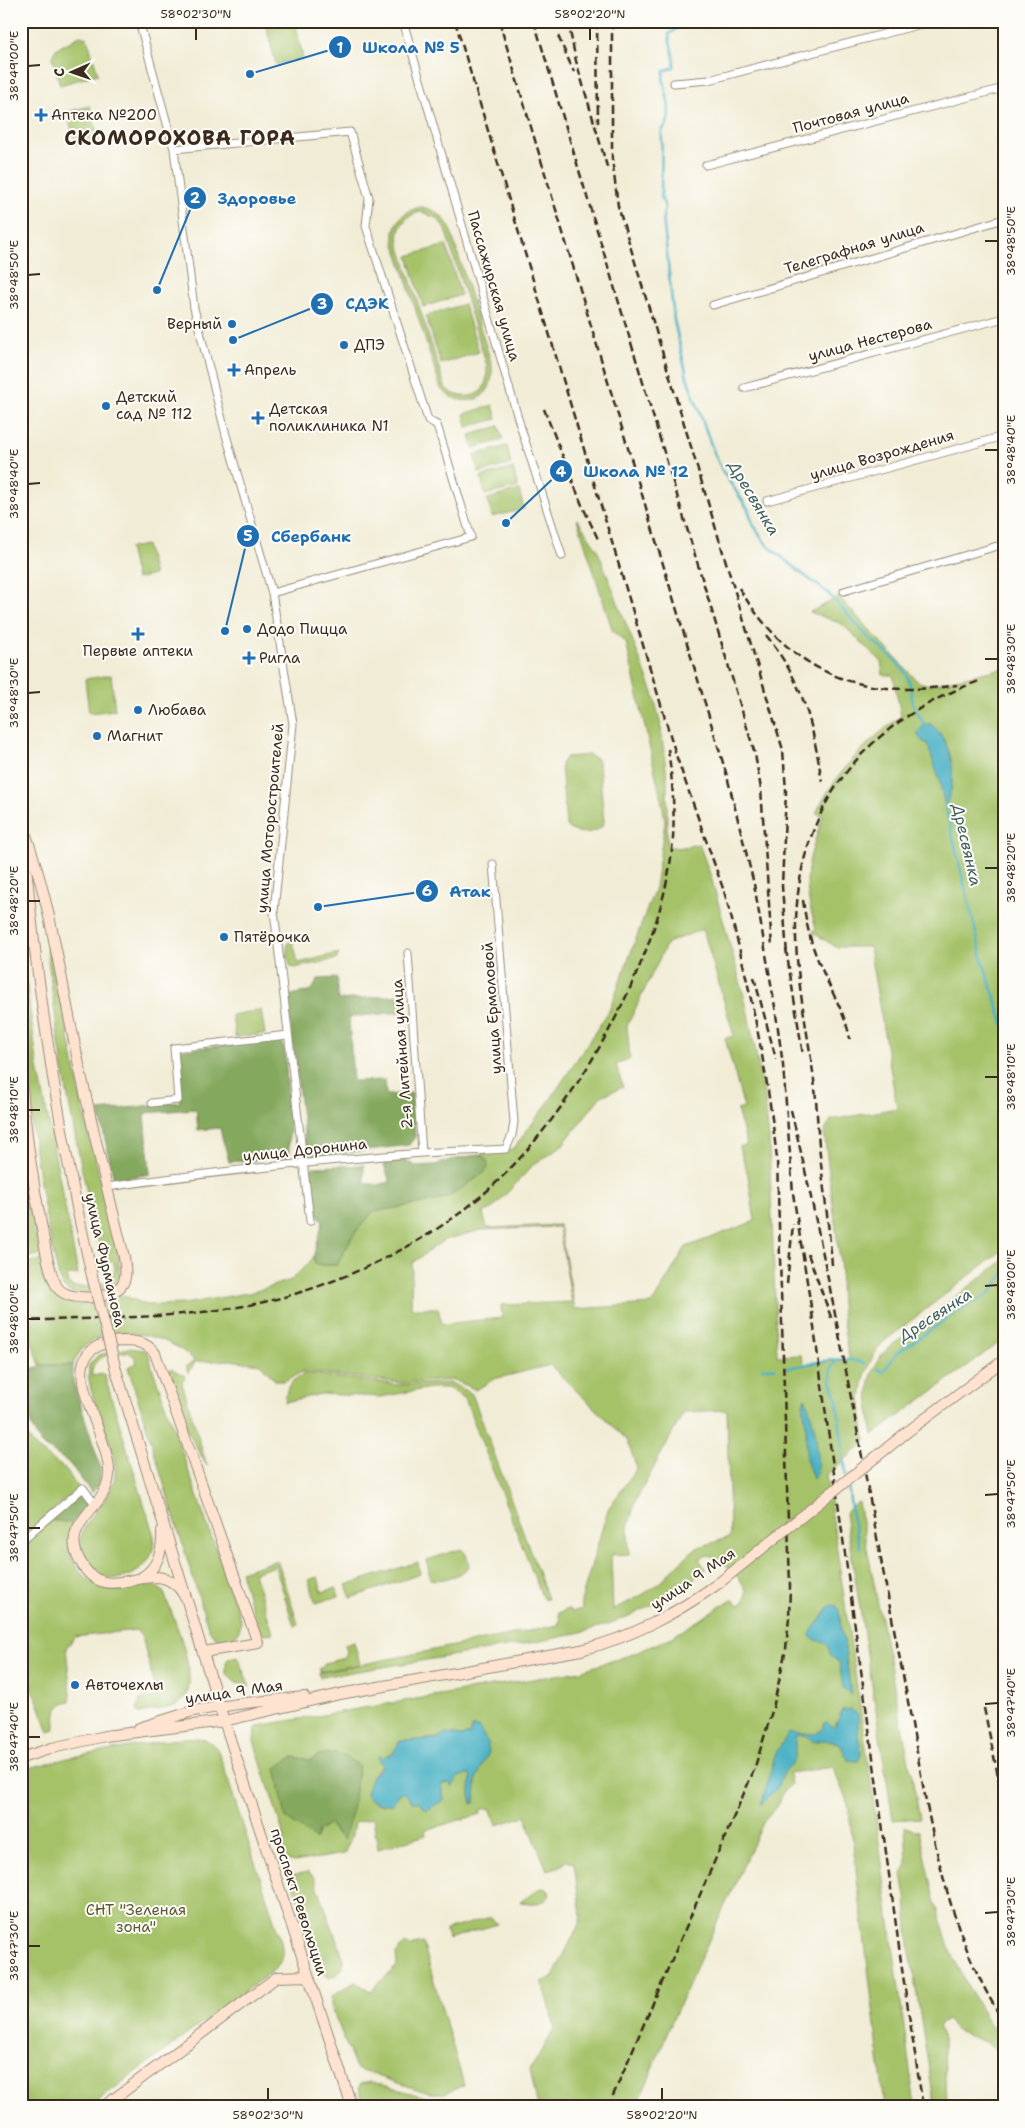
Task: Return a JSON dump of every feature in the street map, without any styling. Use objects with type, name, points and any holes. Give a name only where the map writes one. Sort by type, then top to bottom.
[{"type":"main road","name":"улица Фурманова","points":[[21,807],[31,914],[48,1050],[63,1140],[92,1276],[116,1370],[220,1707]]},
{"type":"main road","points":[[21,1077],[38,1211],[47,1256],[57,1287],[62,1294],[75,1298],[115,1291],[122,1286],[126,1271],[124,1257],[88,1108],[49,914],[33,853],[22,832]]},
{"type":"main road","points":[[21,908],[28,910],[31,914],[39,907],[45,908],[49,914]]},
{"type":"main road","points":[[184,1595],[173,1580],[165,1577],[147,1577],[117,1583],[106,1582],[96,1578],[80,1562],[76,1552],[75,1531],[108,1484],[109,1464],[83,1383],[81,1366],[90,1350],[98,1346],[123,1341],[143,1343],[155,1353],[258,1643],[203,1652]]},
{"type":"main road","name":"улица 9 Мая","points":[[106,1736],[224,1721],[340,1694],[552,1657],[606,1644],[652,1625],[682,1608],[719,1583],[907,1432],[1004,1360]]},
{"type":"main road","points":[[137,1580],[153,1568],[158,1558],[162,1537],[161,1520]]},
{"type":"main road","name":"улица 9 Мая","points":[[21,1758],[193,1711],[340,1694]]},
{"type":"main road","name":"проспект Революции","points":[[220,1707],[352,2107]]},
{"type":"main road","points":[[103,2107],[277,1977],[308,1976]]},
{"type":"street","name":"улица Моторостроителей","points":[[139,21],[174,149],[194,308],[226,435],[272,593],[293,724],[274,911],[310,1220]]},
{"type":"street","name":"Пассажирская улица","points":[[403,21],[525,442],[562,556]]},
{"type":"street","points":[[674,83],[709,80],[933,21]]},
{"type":"street","name":"Почтовая улица","points":[[706,165],[1004,88]]},
{"type":"street","points":[[174,149],[350,132],[368,198],[366,226],[428,420],[437,425],[471,537],[272,593]]},
{"type":"street","name":"Телеграфная улица","points":[[713,305],[1004,218]]},
{"type":"street","name":"улица Нестерова","points":[[744,388],[1004,318]]},
{"type":"street","name":"улица Возрождения","points":[[767,502],[1004,436]]},
{"type":"street","points":[[844,591],[1004,544]]},
{"type":"street","name":"улица Ермоловой","points":[[493,864],[514,1122],[512,1136],[506,1149]]},
{"type":"street","name":"2-я Литейная улица","points":[[408,953],[422,1153]]},
{"type":"street","points":[[152,1102],[178,1100],[174,1048],[288,1035]]},
{"type":"street","name":"улица Доронина","points":[[107,1187],[184,1176],[303,1164],[422,1153],[506,1149]]},
{"type":"street","points":[[21,1541],[83,1488],[95,1504]]},
{"type":"green space","points":[[265,21],[295,21],[303,58],[276,65]]},
{"type":"green space","points":[[80,36],[87,38],[98,74],[60,85],[52,57],[56,49]]},
{"type":"green space","points":[[90,106],[100,144],[76,145],[67,112]]},
{"type":"green space","points":[[422,207],[435,212],[445,220],[450,228],[492,366],[488,389],[475,399],[456,399],[441,389],[395,245],[394,231],[396,225],[403,215]],"holes":[[[422,212],[438,219],[445,229],[487,366],[484,388],[478,393],[468,396],[458,395],[445,387],[399,244],[400,227],[406,219]]]},
{"type":"green space","points":[[446,245],[461,295],[423,307],[408,256]]},
{"type":"green space","points":[[464,304],[479,352],[441,364],[426,316]]},
{"type":"green space","points":[[493,405],[497,419],[467,427],[464,414]]},
{"type":"green space","points":[[499,426],[503,440],[473,448],[470,435]]},
{"type":"green space","points":[[507,446],[511,464],[479,473],[474,455]]},
{"type":"green space","points":[[513,468],[518,487],[485,495],[481,477]]},
{"type":"green space","points":[[519,490],[524,509],[492,517],[487,499]]},
{"type":"green space","points":[[577,519],[597,549],[653,693],[660,722],[667,777],[667,846],[678,848],[699,844],[711,877],[745,999],[764,1093],[769,1139],[777,1356],[801,1355],[804,1364],[849,1359],[842,1314],[841,1270],[824,1132],[831,1120],[897,1108],[869,947],[836,947],[812,932],[816,929],[810,907],[807,884],[811,854],[823,816],[816,813],[823,799],[842,772],[876,736],[901,716],[893,675],[883,675],[881,661],[842,624],[810,612],[839,597],[918,682],[930,685],[1004,668],[1004,1249],[882,1343],[868,1366],[862,1390],[861,1403],[866,1442],[826,1475],[868,1761],[915,2107],[885,2107],[848,1804],[833,1767],[789,1773],[791,1785],[784,1791],[777,1807],[764,1821],[678,2007],[637,2107],[538,2107],[530,2070],[555,2028],[542,1982],[553,1977],[579,1924],[581,1916],[574,1863],[567,1861],[561,1866],[547,1870],[525,1816],[497,1825],[490,1808],[480,1810],[481,1814],[425,1830],[426,1835],[378,1849],[373,1818],[354,1823],[351,1838],[344,1854],[294,1862],[284,1859],[278,1842],[285,1839],[254,1741],[255,1730],[258,1726],[580,1671],[633,1654],[672,1637],[732,1599],[739,1605],[744,1602],[746,1590],[737,1577],[722,1562],[707,1555],[699,1559],[706,1569],[679,1589],[652,1605],[596,1628],[538,1642],[320,1677],[319,1673],[558,1625],[560,1620],[558,1613],[568,1609],[572,1612],[582,1609],[581,1601],[608,1509],[637,1468],[627,1440],[550,1365],[494,1379],[476,1390],[454,1380],[402,1383],[304,1371],[284,1381],[276,1381],[260,1364],[230,1360],[195,1362],[188,1373],[186,1366],[195,1361],[180,1349],[167,1342],[136,1334],[120,1333],[105,1335],[92,1341],[81,1351],[73,1365],[40,1365],[30,1336],[21,1339],[21,1264],[42,1260],[48,1282],[54,1293],[60,1299],[77,1305],[97,1303],[123,1295],[147,1305],[184,1304],[253,1292],[291,1280],[313,1258],[316,1265],[337,1265],[354,1234],[373,1211],[435,1201],[450,1196],[484,1173],[487,1160],[480,1154],[506,1152],[514,1148],[550,1100],[609,1011],[655,888],[665,822],[663,808],[626,642],[613,632]],"holes":[[[703,929],[734,1036],[725,1038],[744,1108],[737,1110],[747,1145],[739,1147],[748,1175],[755,1221],[686,1247],[652,1304],[575,1309],[559,1225],[487,1228],[483,1213],[493,1208],[534,1164],[561,1147],[601,1096],[623,1087],[616,1065],[630,1058],[627,1026],[667,943]],[[559,1227],[572,1302],[501,1305],[502,1318],[442,1324],[438,1308],[411,1308],[412,1263],[444,1240],[481,1230]],[[727,1410],[730,1537],[692,1551],[657,1585],[613,1610],[611,1555],[629,1554],[628,1527],[636,1500],[684,1412]],[[472,1727],[478,1728],[489,1752],[476,1779],[475,1803],[472,1804],[470,1794],[471,1777],[469,1774],[442,1784],[443,1796],[412,1802],[404,1792],[399,1794],[392,1804],[379,1804],[368,1799],[377,1770],[380,1770],[382,1764],[379,1756],[383,1758],[419,1740],[436,1738],[446,1734],[461,1736],[471,1734]],[[319,1755],[337,1835],[329,1824],[318,1832],[316,1839],[286,1818],[279,1783],[292,1758],[311,1760]]]},
{"type":"green space","points":[[146,545],[154,575],[136,579],[129,548]]},
{"type":"green space","points":[[111,675],[115,710],[89,713],[85,679]]},
{"type":"green space","points":[[589,755],[596,758],[599,764],[604,822],[598,830],[580,833],[566,826],[561,764],[566,757]]},
{"type":"green space","points":[[45,923],[83,1108],[119,1257],[120,1279],[103,1289],[87,1293],[68,1291],[63,1287],[59,1278],[42,1196],[30,1112],[23,1028],[21,944],[37,1062],[78,1274],[66,1276],[68,1283],[73,1287],[102,1283],[113,1274],[115,1268],[113,1261],[104,1264],[74,1132],[57,1032]]},
{"type":"green space","points":[[293,941],[298,963],[339,953],[337,959],[294,968],[290,966],[287,949],[288,943]]},
{"type":"green space","points":[[337,978],[338,1000],[402,995],[403,1012],[349,1017],[353,1081],[385,1080],[386,1095],[412,1093],[415,1137],[409,1145],[312,1157],[306,1150],[287,996],[312,990],[318,979]]},
{"type":"green space","points":[[261,1010],[265,1034],[235,1037],[232,1015]]},
{"type":"green space","points":[[280,1040],[285,1051],[290,1131],[287,1160],[279,1160],[274,1155],[255,1160],[229,1162],[220,1128],[198,1130],[196,1109],[145,1113],[150,1174],[114,1180],[99,1111],[180,1102],[177,1050]]},
{"type":"green space","points":[[21,1137],[40,1255],[21,1258]]},
{"type":"green space","points":[[480,1154],[487,1160],[488,1167],[484,1173],[450,1196],[435,1201],[373,1212],[354,1234],[337,1265],[316,1265],[313,1258],[323,1221],[313,1210],[309,1173],[313,1167],[364,1165],[364,1182],[377,1185],[390,1182],[383,1162],[406,1160],[415,1166],[435,1165]]},
{"type":"green space","points":[[1004,1260],[1004,1339],[873,1435],[868,1400],[870,1379],[879,1359],[887,1349]]},
{"type":"green space","points":[[128,1348],[145,1350],[149,1355],[241,1621],[237,1634],[228,1640],[217,1638],[208,1627],[128,1367],[137,1363],[135,1357],[128,1352],[109,1355],[98,1360],[92,1369],[92,1376],[104,1374],[154,1536],[153,1551],[147,1562],[137,1571],[126,1577],[114,1578],[102,1576],[91,1568],[83,1556],[80,1545],[82,1534],[86,1524],[107,1496],[115,1475],[111,1447],[91,1390],[89,1364],[98,1355]]},
{"type":"green space","points":[[44,1365],[73,1365],[73,1381],[100,1466],[100,1481],[92,1493],[68,1462],[41,1444],[33,1430],[21,1397],[21,1375],[24,1371]]},
{"type":"green space","points":[[172,1369],[186,1376],[182,1383],[207,1466],[188,1432],[168,1376],[169,1370]]},
{"type":"green space","points":[[306,1373],[399,1385],[451,1383],[472,1394],[548,1599],[542,1597],[465,1399],[448,1388],[431,1388],[380,1397],[321,1394],[285,1402],[290,1384],[296,1378]]},
{"type":"green space","points":[[21,1428],[36,1448],[64,1468],[79,1488],[21,1537]]},
{"type":"green space","points":[[81,1493],[88,1503],[72,1523],[50,1520]]},
{"type":"green space","points":[[858,1502],[920,1818],[893,1820],[845,1513]]},
{"type":"green space","points":[[50,1520],[72,1523],[69,1547],[72,1558],[77,1568],[94,1583],[105,1588],[117,1590],[148,1585],[159,1588],[164,1593],[179,1633],[188,1667],[189,1682],[187,1694],[180,1703],[160,1710],[139,1713],[137,1711],[140,1700],[157,1696],[142,1637],[136,1630],[75,1637],[66,1648],[71,1694],[70,1701],[61,1705],[56,1716],[55,1730],[49,1732],[29,1678],[21,1678],[21,1545]]},
{"type":"green space","points":[[461,1549],[467,1556],[469,1567],[451,1577],[440,1580],[430,1579],[427,1560]]},
{"type":"green space","points":[[277,1560],[298,1624],[294,1626],[275,1566],[254,1573],[273,1633],[265,1634],[259,1630],[240,1572]]},
{"type":"green space","points":[[418,1562],[420,1574],[351,1598],[346,1585]]},
{"type":"green space","points":[[318,1577],[322,1592],[336,1588],[339,1596],[316,1603],[308,1580]]},
{"type":"green space","points":[[354,1642],[360,1664],[320,1672],[319,1668],[323,1667],[325,1663],[344,1658],[347,1652],[345,1644]]},
{"type":"green space","points":[[237,1657],[250,1686],[236,1683],[226,1674],[226,1662],[228,1659]]},
{"type":"green space","name":"СНТ \"Зеленая зона\"","points":[[182,1738],[208,1741],[213,1744],[219,1753],[281,1941],[282,1953],[280,1963],[275,1969],[89,2107],[21,2107],[21,1770],[72,1757]]},
{"type":"green space","points":[[336,1752],[359,1765],[351,1817],[343,1840],[329,1824],[318,1832],[316,1839],[286,1818],[276,1768],[292,1757],[311,1760],[319,1755]]},
{"type":"green space","points":[[905,1827],[919,1831],[934,1899],[951,1953],[980,2009],[1004,2045],[1004,2056],[985,2042],[956,2031],[948,2019],[938,2026],[944,2041],[946,2107],[935,2107],[909,1946],[906,1896],[902,1874],[907,1864]]},
{"type":"green space","points":[[308,1872],[314,1877],[344,1960],[340,1971],[330,1978],[324,1974],[291,1878],[291,1875]]},
{"type":"green space","points":[[540,1888],[548,1889],[550,1894],[548,1898],[537,1903],[520,1902]]},
{"type":"green space","points":[[491,1917],[497,1924],[448,1939],[446,1930]]},
{"type":"green space","points":[[406,1943],[409,1946],[423,1943],[464,2085],[446,2093],[429,2093],[356,2069],[331,2006],[331,1997],[355,1982],[371,1991],[397,1966],[396,1954]]},
{"type":"green space","points":[[371,2082],[429,2098],[436,2105],[435,2107],[365,2107],[359,2088],[360,2084]]},
{"type":"water","points":[[925,724],[931,724],[938,732],[949,751],[952,762],[952,785],[945,806],[939,779],[927,743],[923,742],[917,734]]},
{"type":"water","points":[[805,1398],[814,1426],[817,1445],[817,1474],[813,1479],[806,1459],[806,1426],[803,1403]]},
{"type":"water","points":[[837,1606],[840,1614],[851,1695],[843,1688],[839,1662],[831,1656],[829,1647],[810,1636],[828,1607]]},
{"type":"water","points":[[851,1709],[858,1715],[858,1736],[861,1754],[858,1761],[848,1760],[839,1743],[824,1740],[814,1742],[810,1738],[800,1735],[795,1737],[795,1756],[792,1764],[785,1771],[776,1789],[761,1805],[776,1753],[789,1732],[816,1734],[823,1728],[824,1723],[827,1722],[832,1727],[835,1727],[842,1710]]},
{"type":"water","points":[[472,1727],[478,1727],[489,1744],[487,1748],[489,1752],[476,1779],[475,1803],[473,1804],[470,1794],[471,1777],[469,1774],[458,1778],[453,1787],[448,1783],[442,1784],[444,1800],[427,1810],[418,1802],[412,1802],[404,1792],[399,1794],[392,1804],[374,1802],[366,1794],[372,1775],[380,1770],[382,1765],[378,1756],[383,1758],[386,1755],[392,1755],[400,1741],[436,1739],[446,1734],[470,1735]]},
{"type":"waterway","name":"Дресвянка","points":[[657,21],[660,23],[664,21]]},
{"type":"waterway","name":"Дресвянка","points":[[667,21],[676,29],[669,34],[674,67],[664,71],[663,77],[669,113],[666,125],[662,130],[661,197],[665,207],[663,217],[674,320],[687,377],[714,453],[723,472],[748,509],[753,524],[766,544],[827,592],[869,638],[904,670],[910,684],[913,705],[926,727]]},
{"type":"waterway","name":"Дресвянка","points":[[945,804],[983,962],[1004,1026]]},
{"type":"waterway","name":"Дресвянка","points":[[878,1369],[883,1372],[897,1353],[964,1307],[990,1293],[1004,1273]]},
{"type":"waterway","points":[[836,1360],[831,1369],[831,1381],[837,1400],[846,1476]]},
{"type":"waterway","points":[[786,1368],[836,1360],[856,1361],[865,1364]]},
{"type":"waterway","points":[[762,1368],[775,1368]]},
{"type":"waterway","points":[[848,1484],[852,1516],[860,1548]]},
{"type":"railway","points":[[455,21],[677,758],[726,897]]},
{"type":"railway","points":[[499,21],[727,776],[754,884],[775,1007],[783,1065],[793,1193],[812,1313],[902,1969],[923,2107]]},
{"type":"railway","points":[[534,21],[755,754],[761,789],[772,947]]},
{"type":"railway","points":[[568,21],[576,61],[608,170]]},
{"type":"railway","points":[[597,21],[598,123]]},
{"type":"railway","points":[[612,21],[612,158],[618,206],[783,750],[786,791],[782,886],[787,955]]},
{"type":"railway","points":[[558,36],[574,72]]},
{"type":"railway","points":[[544,409],[582,505],[598,539]]},
{"type":"railway","points":[[739,588],[759,617],[781,641],[805,660],[831,674],[859,683],[889,688],[922,689],[957,685]]},
{"type":"railway","points":[[766,635],[789,670],[805,704],[822,782]]},
{"type":"railway","points":[[832,1265],[815,1088],[797,956],[798,892],[807,850],[822,812],[842,777],[869,747],[901,721],[937,699],[979,681]]},
{"type":"railway","points":[[21,1321],[186,1314],[219,1310],[284,1297],[333,1281],[383,1259],[432,1232],[474,1202],[508,1171],[540,1134],[572,1092],[600,1046],[625,998],[646,950],[662,903],[673,844],[673,803],[668,749]]},
{"type":"railway","points":[[608,2107],[754,1770],[773,1708],[786,1649],[789,1618],[790,1586],[777,1159],[768,1091],[756,1024],[724,891]]},
{"type":"railway","points":[[803,900],[807,926],[814,951],[841,1011],[850,1039]]},
{"type":"railway","points":[[786,949],[803,1055]]},
{"type":"railway","points":[[754,977],[776,1059]]},
{"type":"railway","points":[[791,1110],[836,1321],[937,1854],[949,1898],[964,1941],[982,1982],[1004,2022]]},
{"type":"railway","points":[[787,1284],[793,1224]]},
{"type":"railway","points":[[808,1254],[832,1320]]},
{"type":"railway","points":[[984,1708],[1004,1805]]},
{"type":"place","name":"Школа № 5","points":[[250,74]]},
{"type":"place","name":"Аптека №200","points":[[41,115]]},
{"type":"place","name":"Здоровье","points":[[157,290]]},
{"type":"place","name":"Верный","points":[[232,324]]},
{"type":"place","name":"СДЭК","points":[[233,340]]},
{"type":"place","name":"ДПЭ","points":[[344,345]]},
{"type":"place","name":"Апрель","points":[[234,370]]},
{"type":"place","name":"Детский сад № 112","points":[[106,406]]},
{"type":"place","name":"Детская поликлиника N1","points":[[258,418]]},
{"type":"place","name":"Школа № 12","points":[[506,523]]},
{"type":"place","name":"Додо Пицца","points":[[247,629]]},
{"type":"place","name":"Сбербанк","points":[[225,631]]},
{"type":"place","name":"Первые аптеки","points":[[138,634]]},
{"type":"place","name":"Ригла","points":[[249,658]]},
{"type":"place","name":"Любава","points":[[138,710]]},
{"type":"place","name":"Магнит","points":[[97,736]]},
{"type":"place","name":"Атак","points":[[318,907]]},
{"type":"place","name":"Пятёрочка","points":[[224,937]]},
{"type":"place","name":"Авточехлы","points":[[75,1685]]},
{"type":"district","name":"СКОМОРОХОВА ГОРА","points":[[180,138]]}]
